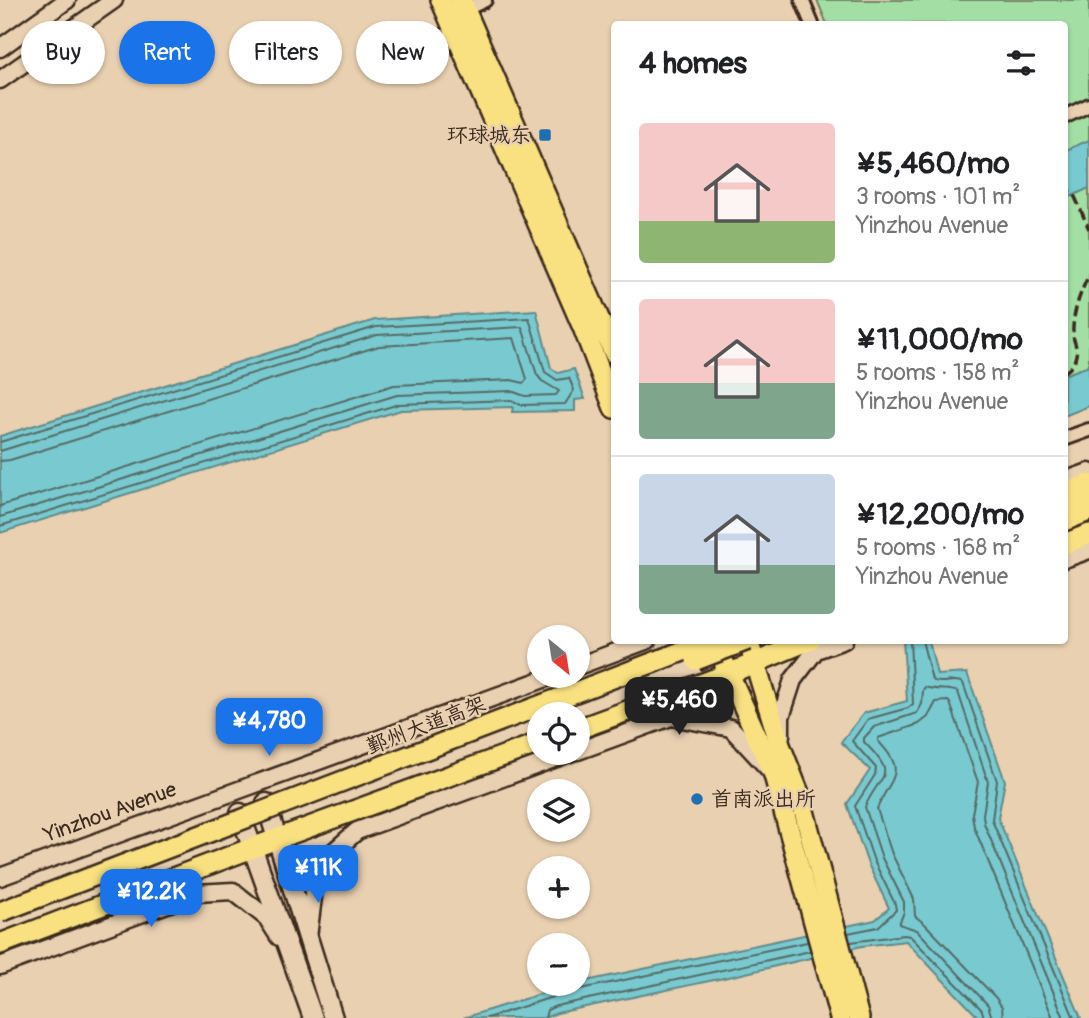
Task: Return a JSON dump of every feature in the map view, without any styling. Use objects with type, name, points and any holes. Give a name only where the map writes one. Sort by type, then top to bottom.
[{"type":"main road","points":[[441,0],[584,330],[611,400]]},
{"type":"main road","points":[[463,4],[611,346]]},
{"type":"main road","points":[[1068,492],[1089,484]]},
{"type":"main road","points":[[1068,504],[1089,496]]},
{"type":"main road","points":[[1068,519],[1089,511]]},
{"type":"main road","points":[[1068,542],[1089,534]]},
{"type":"main road","points":[[0,903],[681,644]]},
{"type":"main road","name":"鄞州大道高架","points":[[0,912],[703,644]]},
{"type":"main road","points":[[715,644],[774,775],[840,1018]]},
{"type":"main road","points":[[585,702],[738,644]]},
{"type":"main road","points":[[749,644],[780,746],[800,796],[859,1018]]},
{"type":"main road","points":[[590,725],[729,674],[801,644]]},
{"type":"main road","points":[[0,924],[527,725]]},
{"type":"main road","points":[[0,944],[527,747]]},
{"type":"main road","points":[[266,803],[333,1018]]},
{"type":"main road","points":[[240,813],[313,1018]]},
{"type":"street","points":[[0,48],[67,0]]},
{"type":"street","points":[[0,80],[114,0]]},
{"type":"street","points":[[463,4],[485,0]]},
{"type":"street","points":[[802,0],[812,21]]},
{"type":"street","points":[[1068,115],[1089,104]]},
{"type":"street","points":[[1068,438],[1089,430]]},
{"type":"street","points":[[1068,480],[1089,472]]},
{"type":"street","points":[[1068,558],[1089,550]]},
{"type":"street","points":[[590,662],[637,644]]},
{"type":"street","points":[[780,746],[781,717],[793,680],[816,650],[833,644]]},
{"type":"street","name":"Yinzhou Avenue","points":[[0,877],[527,685]]},
{"type":"street","points":[[590,747],[671,717],[730,728],[774,775]]},
{"type":"street","points":[[308,937],[317,866],[357,831],[539,765]]},
{"type":"street","points":[[0,966],[197,893],[233,891],[267,918],[291,955]]},
{"type":"green space","points":[[817,0],[1089,0],[1089,366],[1068,374],[1068,21],[826,21]]},
{"type":"water","points":[[1089,140],[1089,188],[1068,198],[1068,149]]},
{"type":"water","points":[[536,310],[551,368],[558,373],[574,369],[585,399],[575,400],[575,411],[512,412],[513,407],[401,410],[0,533],[0,436],[375,320]]},
{"type":"water","points":[[1089,366],[1089,406],[1068,414],[1068,374]]},
{"type":"water","points":[[903,644],[930,644],[937,675],[967,673],[1005,781],[998,818],[1081,1018],[979,1018],[906,941],[862,946],[544,1018],[463,1018],[534,996],[590,996],[590,980],[875,920],[889,908],[868,864],[847,804],[870,770],[841,742],[864,713],[907,701]]},
{"type":"railway","points":[[1068,189],[1075,197],[1089,229]]},
{"type":"railway","points":[[1068,369],[1075,358],[1075,311],[1089,275]]},
{"type":"place","name":"环球城东","points":[[545,135]]},
{"type":"place","name":"首南派出所","points":[[697,799]]}]
